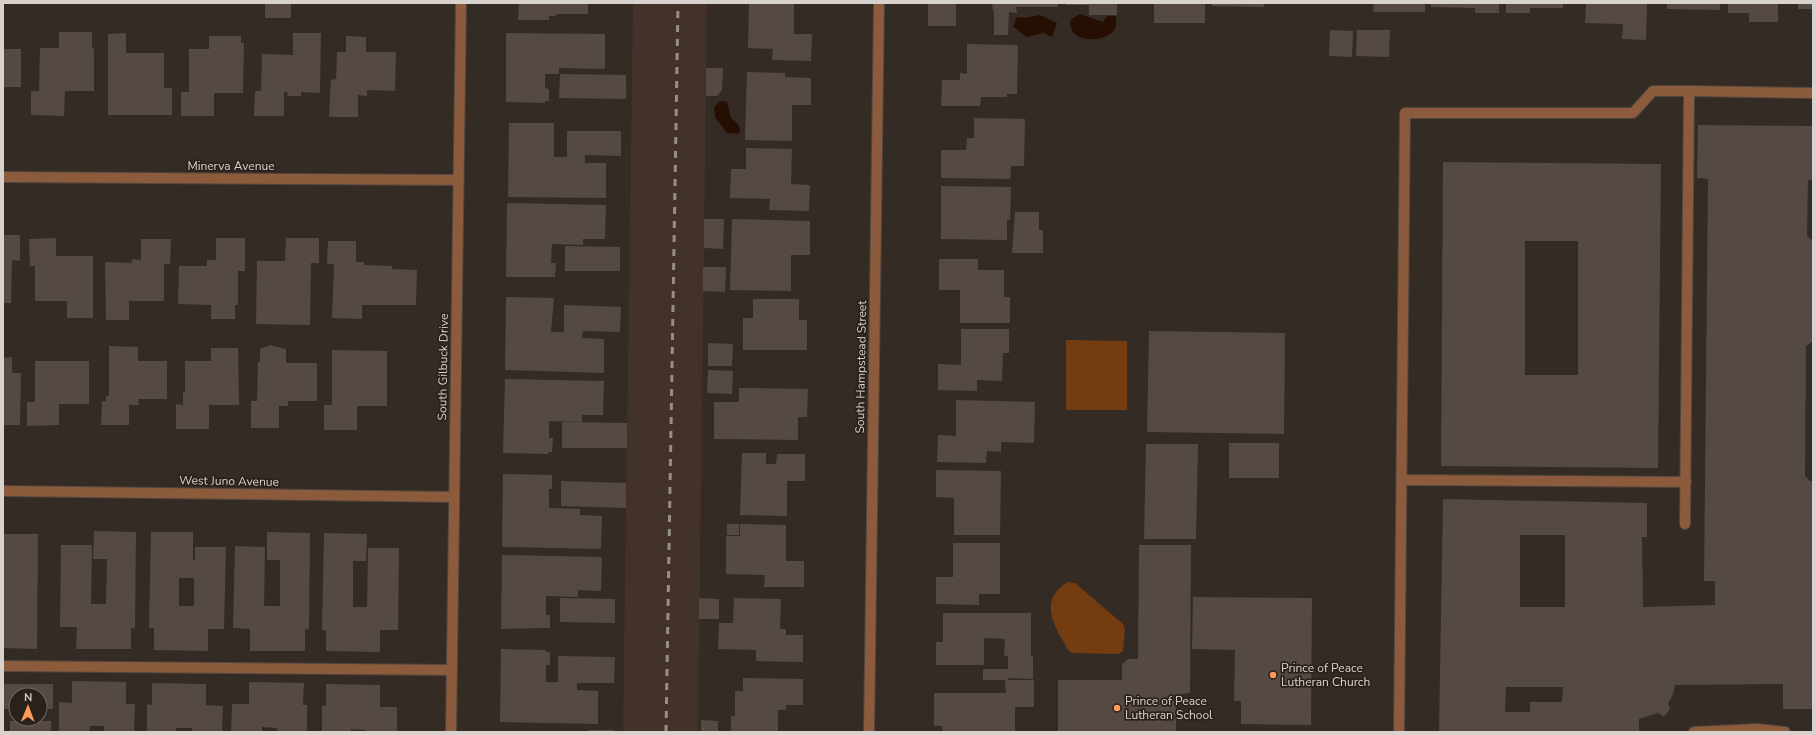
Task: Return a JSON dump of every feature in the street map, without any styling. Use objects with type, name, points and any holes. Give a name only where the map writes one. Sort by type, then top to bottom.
[{"type":"street","name":"South Gilbuck Drive","points":[[451,732],[461,3]]},
{"type":"street","name":"South Hampstead Street","points":[[869,732],[879,3]]},
{"type":"street","points":[[1399,732],[1405,113],[1633,113],[1653,91],[1813,93]]},
{"type":"street","points":[[1685,524],[1689,92]]},
{"type":"street","name":"Minerva Avenue","points":[[3,177],[459,180]]},
{"type":"street","points":[[1402,480],[1686,482]]},
{"type":"street","name":"West Juno Avenue","points":[[3,491],[454,496]]},
{"type":"street","points":[[3,666],[452,670]]},
{"type":"street","points":[[1694,732],[1758,728],[1785,732]]},
{"type":"shaded area","points":[[633,3],[707,3],[698,732],[623,732]]},
{"type":"shaded area","points":[[1080,14],[1103,22],[1107,16],[1116,16],[1116,27],[1110,34],[1103,38],[1087,39],[1080,37],[1074,33],[1071,27],[1071,19]]},
{"type":"shaded area","points":[[1040,15],[1057,23],[1052,37],[1044,33],[1027,37],[1013,27],[1017,17],[1025,18]]},
{"type":"shaded area","points":[[720,101],[727,102],[731,118],[739,125],[740,132],[738,134],[727,133],[715,117],[714,107]]},
{"type":"shaded area","points":[[1066,340],[1127,341],[1127,410],[1066,410]]},
{"type":"shaded area","points":[[1068,582],[1075,583],[1123,624],[1125,629],[1123,651],[1118,654],[1073,653],[1069,651],[1055,624],[1051,606],[1058,589]]},
{"type":"building","points":[[265,3],[291,3],[291,18],[265,18]]},
{"type":"building","points":[[519,3],[588,3],[588,14],[557,14],[556,16],[549,16],[549,20],[518,20]]},
{"type":"building","points":[[749,3],[794,3],[794,34],[812,34],[811,61],[772,60],[773,49],[748,48]]},
{"type":"building","points":[[928,3],[956,3],[956,26],[928,26]]},
{"type":"building","points":[[992,3],[1058,3],[1058,7],[1016,7],[1017,13],[1009,12],[1008,35],[994,35],[994,11]]},
{"type":"building","points":[[1066,3],[1117,3],[1117,15],[1089,15],[1089,5],[1066,5]]},
{"type":"building","points":[[1154,3],[1205,3],[1205,23],[1154,23]]},
{"type":"building","points":[[1212,3],[1264,3],[1264,7],[1212,6]]},
{"type":"building","points":[[1374,3],[1425,3],[1425,12],[1373,12]]},
{"type":"building","points":[[1431,3],[1499,3],[1499,13],[1475,13],[1475,8],[1431,7]]},
{"type":"building","points":[[1506,3],[1563,3],[1563,8],[1530,8],[1530,13],[1506,13]]},
{"type":"building","points":[[1586,3],[1647,3],[1646,40],[1622,39],[1623,24],[1585,23]]},
{"type":"building","points":[[1667,3],[1720,3],[1720,10],[1667,9]]},
{"type":"building","points":[[1728,3],[1778,3],[1778,22],[1749,22],[1749,13],[1728,13]]},
{"type":"building","points":[[1798,3],[1813,3],[1813,9],[1798,9]]},
{"type":"building","points":[[1330,30],[1353,31],[1352,57],[1329,56]]},
{"type":"building","points":[[1357,30],[1390,30],[1389,57],[1356,56]]},
{"type":"building","points":[[59,32],[92,32],[92,48],[94,49],[94,91],[65,91],[64,116],[31,115],[31,91],[39,91],[40,48],[59,48]]},
{"type":"building","points":[[126,33],[126,53],[164,53],[164,88],[172,88],[172,115],[108,115],[108,34]]},
{"type":"building","points":[[293,33],[321,33],[320,93],[301,92],[301,96],[287,96],[288,92],[284,92],[284,116],[254,116],[255,91],[261,91],[262,54],[293,55]]},
{"type":"building","points":[[506,33],[605,34],[605,69],[559,68],[559,74],[545,74],[545,88],[549,89],[549,101],[545,101],[545,103],[506,102]]},
{"type":"building","points":[[209,36],[241,36],[241,43],[244,43],[243,93],[214,93],[214,116],[181,116],[181,92],[189,92],[189,49],[209,49]]},
{"type":"building","points":[[346,36],[366,37],[366,52],[396,52],[395,91],[367,90],[367,96],[358,95],[358,117],[329,117],[331,80],[336,79],[337,52],[346,52]]},
{"type":"building","points":[[967,44],[1018,45],[1017,94],[1007,94],[1007,97],[981,97],[980,106],[941,106],[942,80],[960,80],[960,73],[967,74]]},
{"type":"building","points":[[3,49],[21,49],[21,87],[5,87],[3,89]]},
{"type":"building","points":[[706,68],[723,68],[722,90],[717,96],[706,96]]},
{"type":"building","points":[[747,72],[785,73],[785,77],[811,78],[811,105],[792,105],[792,141],[745,140]]},
{"type":"building","points":[[560,74],[626,75],[626,99],[559,98]]},
{"type":"building","points":[[974,118],[1025,119],[1024,166],[1011,166],[1010,179],[941,178],[941,150],[966,150],[967,138],[974,138]]},
{"type":"building","points":[[509,123],[554,123],[554,157],[567,157],[567,131],[621,131],[621,156],[585,155],[585,163],[606,163],[606,198],[508,197]]},
{"type":"building","points":[[1698,125],[1813,126],[1813,180],[1808,180],[1807,236],[1813,241],[1813,341],[1806,346],[1805,476],[1810,481],[1813,481],[1813,709],[1783,709],[1783,684],[1675,685],[1673,694],[1668,704],[1670,709],[1664,717],[1658,713],[1639,719],[1639,732],[1439,732],[1443,499],[1647,503],[1647,537],[1642,537],[1643,607],[1715,605],[1715,581],[1704,581],[1708,179],[1697,178]],"holes":[[[1520,535],[1565,535],[1565,607],[1520,607]],[[1506,687],[1563,687],[1562,702],[1530,702],[1530,712],[1505,712]]]},
{"type":"building","points":[[746,148],[792,149],[791,184],[810,185],[809,211],[769,210],[770,199],[730,198],[731,169],[746,169]]},
{"type":"building","points":[[1443,162],[1661,164],[1658,468],[1441,466]],"holes":[[[1525,241],[1578,241],[1578,375],[1525,375]]]},
{"type":"building","points":[[941,186],[1011,187],[1010,220],[1007,220],[1007,240],[941,239]]},
{"type":"building","points":[[507,203],[606,205],[605,239],[583,239],[583,245],[552,244],[551,263],[556,263],[555,277],[506,277]]},
{"type":"building","points":[[1015,212],[1039,212],[1039,230],[1043,230],[1043,253],[1012,253]]},
{"type":"building","points":[[704,219],[724,219],[723,249],[704,248]]},
{"type":"building","points":[[732,219],[810,221],[810,255],[791,255],[791,291],[730,290]]},
{"type":"building","points":[[3,235],[20,235],[20,261],[12,260],[11,303],[3,303]]},
{"type":"building","points":[[56,238],[56,256],[93,256],[93,318],[67,318],[67,301],[35,301],[35,266],[30,266],[29,239]]},
{"type":"building","points":[[216,238],[245,238],[245,271],[238,271],[238,305],[235,305],[235,319],[211,319],[211,305],[178,304],[179,266],[207,266],[207,260],[216,260]]},
{"type":"building","points":[[286,238],[319,238],[319,263],[311,263],[310,325],[256,324],[257,261],[285,261]]},
{"type":"building","points":[[141,239],[171,239],[170,264],[164,264],[164,301],[129,301],[129,320],[106,320],[105,262],[132,263],[132,259],[141,260]]},
{"type":"building","points":[[328,241],[356,241],[356,262],[364,262],[364,265],[392,266],[392,269],[417,270],[416,305],[362,305],[362,319],[332,318],[334,264],[327,264]]},
{"type":"building","points":[[565,246],[620,247],[620,271],[565,271]]},
{"type":"building","points":[[939,259],[978,259],[978,270],[1004,270],[1004,297],[1010,297],[1010,323],[960,323],[960,290],[939,290]]},
{"type":"building","points":[[703,267],[726,267],[725,292],[703,291]]},
{"type":"building","points":[[506,297],[554,298],[551,332],[564,332],[564,305],[621,307],[620,332],[583,331],[582,338],[604,339],[604,373],[505,370]]},
{"type":"building","points":[[753,299],[799,299],[799,320],[807,320],[807,350],[743,350],[743,318],[753,318]]},
{"type":"building","points":[[961,329],[1009,329],[1009,353],[1003,353],[1002,381],[977,380],[977,391],[938,390],[938,364],[961,365]]},
{"type":"building","points":[[1149,331],[1285,333],[1284,434],[1147,432]]},
{"type":"building","points":[[708,343],[733,344],[732,366],[708,366]]},
{"type":"building","points":[[270,345],[286,349],[286,363],[317,363],[317,401],[288,401],[288,406],[279,406],[279,428],[251,428],[251,401],[257,401],[258,362],[260,362],[260,349]]},
{"type":"building","points":[[109,346],[138,347],[138,361],[167,361],[167,399],[138,399],[139,405],[129,405],[129,425],[101,425],[102,401],[106,401],[106,396],[109,396]]},
{"type":"building","points":[[211,348],[238,348],[239,405],[209,405],[209,429],[176,429],[176,404],[183,405],[183,392],[185,393],[185,361],[211,361]]},
{"type":"building","points":[[332,350],[387,351],[387,406],[357,406],[357,430],[324,430],[324,405],[332,405]]},
{"type":"building","points":[[12,357],[12,373],[21,373],[20,425],[3,425],[3,358]]},
{"type":"building","points":[[35,361],[89,361],[89,404],[59,404],[59,425],[27,426],[27,402],[35,402]]},
{"type":"building","points":[[708,370],[733,371],[732,394],[707,393]]},
{"type":"building","points":[[505,379],[604,381],[603,415],[582,415],[582,422],[549,421],[549,438],[553,438],[552,452],[548,452],[548,454],[503,453]]},
{"type":"building","points":[[739,388],[808,389],[807,417],[798,417],[798,440],[714,439],[714,402],[739,402]]},
{"type":"building","points":[[956,400],[1035,402],[1034,443],[1001,442],[1001,452],[987,451],[986,463],[937,462],[938,435],[956,436]]},
{"type":"building","points":[[562,422],[627,423],[627,448],[562,448]]},
{"type":"building","points":[[1229,443],[1279,443],[1279,478],[1229,478]]},
{"type":"building","points":[[1146,444],[1198,444],[1196,539],[1144,539]]},
{"type":"building","points":[[742,453],[766,453],[766,464],[776,464],[777,454],[805,454],[805,481],[787,481],[787,516],[740,515]]},
{"type":"building","points":[[936,470],[1001,471],[1000,535],[954,535],[954,498],[936,497]]},
{"type":"building","points":[[503,474],[552,475],[552,489],[549,489],[549,508],[580,509],[580,515],[602,516],[601,549],[502,547]]},
{"type":"building","points":[[561,481],[626,483],[626,508],[561,506]]},
{"type":"building","points":[[727,524],[739,524],[739,535],[727,535]]},
{"type":"building","points":[[740,524],[786,525],[786,561],[804,561],[804,587],[764,587],[765,575],[726,574],[726,536],[740,536]]},
{"type":"building","points":[[94,531],[136,532],[135,628],[131,628],[131,649],[76,649],[77,627],[60,627],[61,545],[92,545],[91,604],[106,604],[107,559],[93,559]]},
{"type":"building","points":[[151,532],[193,532],[193,560],[195,560],[195,547],[226,547],[224,629],[208,629],[208,651],[154,650],[154,628],[149,628]],"holes":[[[179,578],[194,578],[194,606],[179,606]]]},
{"type":"building","points":[[267,532],[310,533],[309,629],[305,630],[305,651],[250,651],[250,629],[233,628],[235,546],[265,547],[264,606],[280,606],[280,560],[267,560]]},
{"type":"building","points":[[324,533],[367,534],[366,561],[353,561],[353,607],[367,607],[368,548],[399,548],[398,630],[380,630],[380,652],[326,651],[326,630],[322,630]]},
{"type":"building","points":[[3,534],[38,534],[37,649],[3,648]]},
{"type":"building","points":[[953,543],[1000,543],[1000,594],[979,594],[979,605],[936,604],[936,577],[953,577]]},
{"type":"building","points":[[1139,545],[1191,545],[1190,693],[1182,694],[1176,699],[1176,732],[1058,732],[1058,680],[1122,680],[1122,664],[1128,659],[1138,659]]},
{"type":"building","points":[[502,555],[602,557],[601,591],[578,590],[578,597],[546,596],[546,615],[550,615],[550,628],[501,629]]},
{"type":"building","name":"Prince of Peace Lutheran Church","points":[[1193,597],[1312,598],[1311,725],[1241,724],[1241,701],[1234,701],[1235,650],[1192,649]]},
{"type":"building","points":[[560,598],[615,599],[615,623],[560,622]]},
{"type":"building","points":[[699,598],[719,599],[719,619],[699,619]]},
{"type":"building","points":[[734,598],[781,599],[780,629],[786,629],[786,635],[803,635],[803,662],[756,661],[756,650],[718,649],[719,623],[733,623]]},
{"type":"building","points":[[943,613],[1031,613],[1031,657],[1033,656],[1033,679],[1008,678],[1008,680],[1034,680],[1034,707],[1015,707],[1015,732],[943,732],[942,726],[934,726],[934,693],[1006,693],[1005,680],[983,680],[983,669],[1008,669],[1008,656],[1004,656],[1005,639],[984,638],[984,665],[936,665],[936,642],[943,642]]},
{"type":"building","points":[[501,649],[546,650],[546,652],[550,652],[550,665],[546,665],[546,682],[558,682],[558,656],[615,657],[614,683],[577,683],[577,690],[598,691],[598,724],[500,722]]},
{"type":"building","points":[[743,678],[803,679],[803,705],[786,705],[786,710],[778,710],[778,732],[731,732],[731,716],[735,716],[735,691],[743,691]]},
{"type":"building","points":[[72,681],[126,682],[126,704],[135,704],[134,732],[104,732],[104,726],[90,726],[89,732],[59,732],[59,702],[72,703]]},
{"type":"building","points":[[249,682],[304,683],[303,705],[307,705],[307,732],[277,732],[277,728],[262,727],[262,732],[231,732],[232,704],[249,704]]},
{"type":"building","points":[[152,683],[206,684],[206,705],[223,706],[222,732],[192,732],[192,728],[176,728],[176,732],[147,732],[147,704],[152,705]]},
{"type":"building","points":[[3,684],[53,684],[53,709],[48,709],[48,687],[8,687],[8,709],[3,709]]},
{"type":"building","points":[[326,684],[380,685],[380,707],[397,707],[397,732],[366,732],[366,730],[351,729],[351,732],[322,732],[322,706],[326,706]]},
{"type":"building","points":[[701,720],[718,721],[718,732],[701,732]]},
{"type":"building","points":[[48,721],[51,721],[51,732],[10,732],[10,727],[48,727]]},
{"type":"building","points":[[588,730],[614,730],[614,732],[588,732]]},
{"type":"railway","points":[[666,732],[678,3]]},
{"type":"place","name":"Prince of Peace Lutheran Church","points":[[1273,675]]},
{"type":"place","name":"Prince of Peace Lutheran School","points":[[1117,708]]}]
